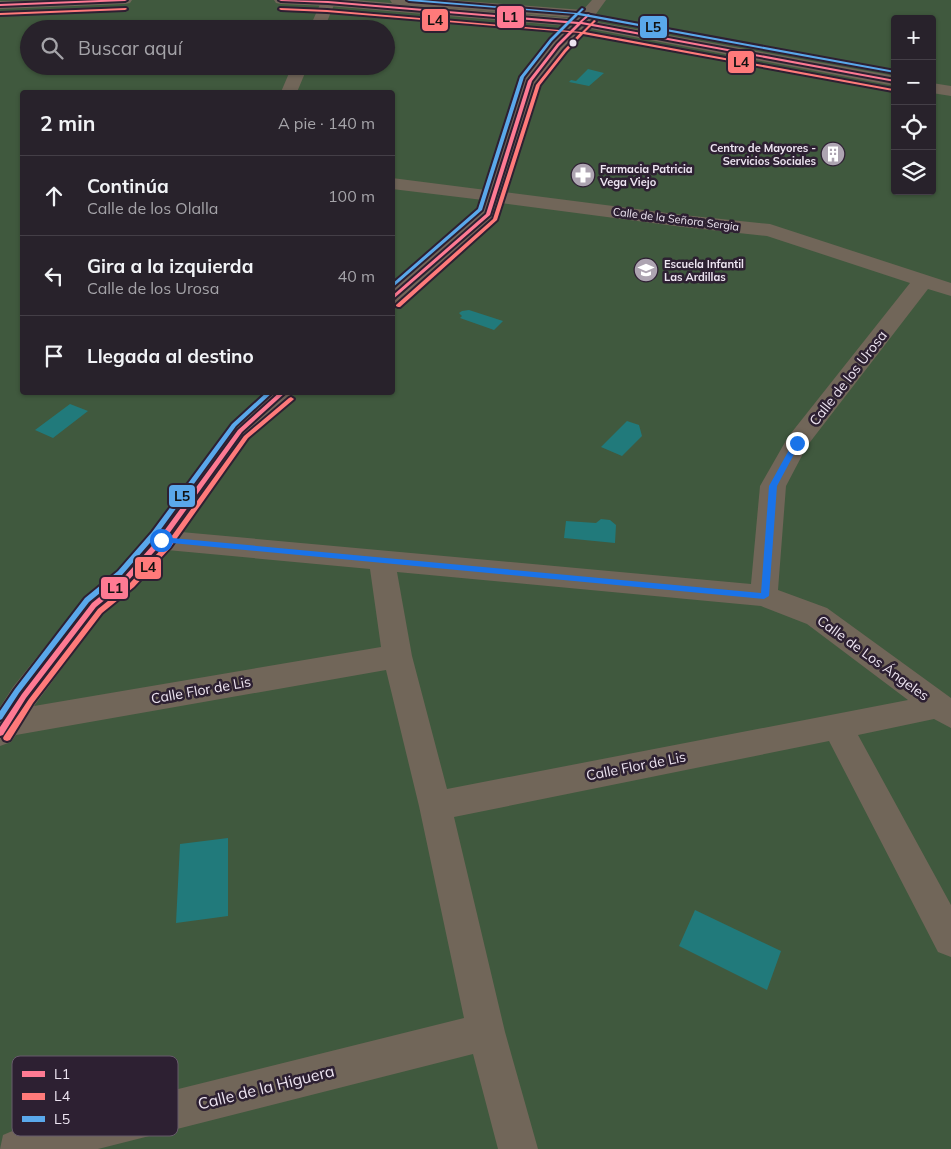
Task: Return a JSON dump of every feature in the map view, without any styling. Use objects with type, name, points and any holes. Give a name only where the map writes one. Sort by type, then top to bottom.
[{"type":"street","points":[[0,5],[48,1],[125,0]]},
{"type":"street","points":[[281,0],[328,1],[584,19],[891,80]]},
{"type":"street","points":[[397,0],[584,19],[891,70]]},
{"type":"street","points":[[395,297],[488,215],[530,81],[558,45],[600,0]]},
{"type":"street","points":[[320,20],[328,1]]},
{"type":"street","points":[[290,90],[296,75]]},
{"type":"street","points":[[936,79],[951,81]]},
{"type":"street","points":[[936,89],[951,91]]},
{"type":"street","name":"Calle de la Señora Sergia","points":[[395,184],[770,230],[951,290]]},
{"type":"street","name":"Calle de los Urosa","points":[[764,596],[773,486],[797,443],[923,281]]},
{"type":"street","points":[[2,729],[94,605],[126,579],[161,540],[240,432],[282,395]]},
{"type":"street","name":"Calle de Los Ángeles","points":[[161,540],[764,596],[817,616],[945,711]]},
{"type":"street","points":[[382,561],[397,656],[435,806],[486,1032],[518,1149]]},
{"type":"street","name":"Calle Flor de Lis","points":[[2,729],[397,656]]},
{"type":"street","name":"Calle Flor de Lis","points":[[435,806],[837,727],[945,711]]},
{"type":"street","points":[[837,727],[951,940]]},
{"type":"street","name":"Calle de la Higuera","points":[[178,1109],[486,1032]]},
{"type":"street","name":"Calle de la Higuera","points":[[17,1149],[69,1136]]},
{"type":"shaded area","points":[[0,0],[951,0],[951,1149],[0,1149]]},
{"type":"shaded area","points":[[588,69],[604,73],[589,86],[569,82],[571,80],[576,81]]},
{"type":"shaded area","points":[[469,310],[503,321],[494,330],[460,318],[462,316],[459,313]]},
{"type":"shaded area","points":[[70,404],[88,411],[53,438],[35,430]]},
{"type":"shaded area","points":[[627,421],[639,425],[642,436],[622,456],[601,447]]},
{"type":"shaded area","points":[[601,519],[610,520],[616,525],[615,543],[564,538],[566,521],[596,523]]},
{"type":"shaded area","points":[[228,838],[228,916],[176,923],[180,844]]},
{"type":"shaded area","points":[[695,910],[781,951],[767,990],[679,946]]},
{"type":"transit line","name":"L1","points":[[0,5],[125,0]]},
{"type":"transit line","name":"L1","points":[[281,0],[328,2],[580,23],[891,80]]},
{"type":"transit line","name":"L5","points":[[409,0],[582,14],[891,71]]},
{"type":"transit line","name":"L4","points":[[0,14],[125,9]]},
{"type":"transit line","name":"L4","points":[[281,9],[327,11],[579,32],[891,90]]},
{"type":"transit line","name":"L5","points":[[395,284],[480,210],[522,77],[551,40],[582,9]]},
{"type":"transit line","name":"L1","points":[[395,296],[488,215],[530,81],[558,45],[588,15]]},
{"type":"transit line","name":"L4","points":[[398,306],[495,220],[538,85],[565,51],[594,21]]},
{"type":"transit line","name":"L5","points":[[0,717],[17,691],[87,600],[120,573],[154,534],[234,425],[268,395]]},
{"type":"transit line","name":"L1","points":[[0,733],[24,696],[94,605],[126,579],[161,540],[240,431],[281,395]]},
{"type":"transit line","name":"L4","points":[[7,738],[31,701],[100,611],[132,585],[168,546],[246,437],[291,399]]},
{"type":"place","name":"Centro de Mayores - Servicios Sociales","points":[[833,154]]},
{"type":"place","name":"Farmacia Patricia Vega Viejo","points":[[583,175]]},
{"type":"place","name":"Escuela Infantil Las Ardillas","points":[[646,270]]},
{"type":"route","points":[[161,540],[764,596],[773,486],[797,443]]}]
